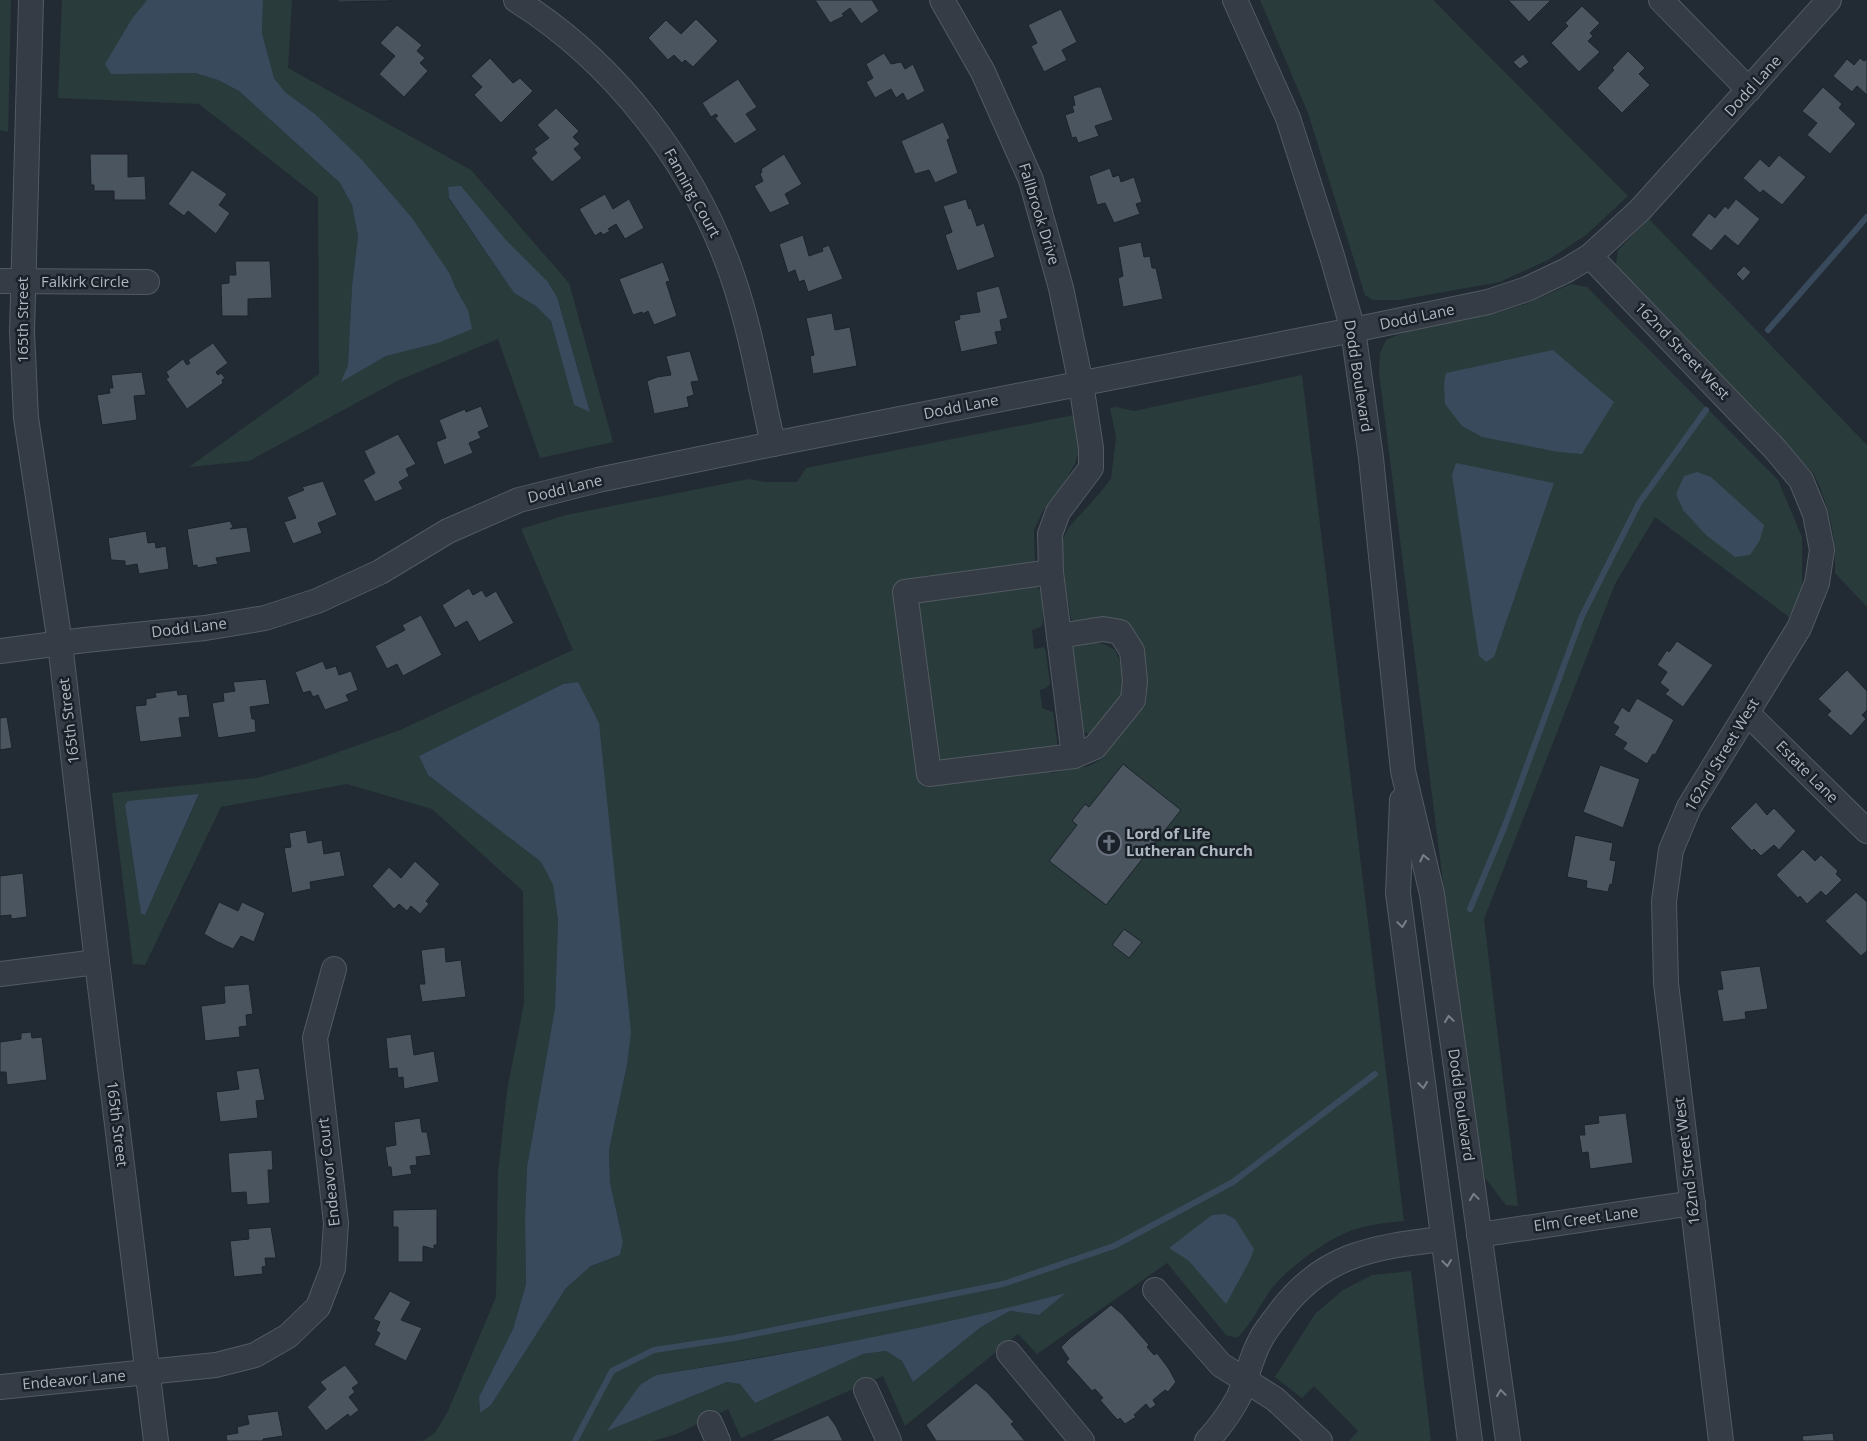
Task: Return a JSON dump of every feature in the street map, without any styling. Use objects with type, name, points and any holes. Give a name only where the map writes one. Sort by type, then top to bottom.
[{"type":"street","name":"165th Street","points":[[31,0],[12,281],[22,332],[26,418],[60,644],[156,1441]]},
{"type":"street","name":"Fanning Court","points":[[516,0],[539,14],[612,78],[642,113],[668,148],[692,187],[715,233],[732,274],[752,347],[773,444]]},
{"type":"street","name":"Fallbrook Drive","points":[[942,0],[983,72],[1031,180],[1061,288],[1081,384],[1091,448],[1090,468],[1058,512],[1050,534],[1051,572],[1074,756]]},
{"type":"street","name":"Dodd Boulevard","points":[[1235,0],[1288,118],[1332,256],[1353,330],[1371,458],[1403,770],[1432,894],[1508,1441]]},
{"type":"street","points":[[1660,0],[1749,90]]},
{"type":"street","name":"Dodd Lane","points":[[0,651],[205,628],[265,618],[317,601],[380,572],[448,531],[519,500],[598,480],[773,444],[1488,302],[1527,289],[1567,270],[1590,256],[1640,210],[1829,0]]},
{"type":"street","name":"162nd Street West","points":[[1590,256],[1775,449],[1802,480],[1815,514],[1822,550],[1817,583],[1799,628],[1689,807],[1671,850],[1664,900],[1666,983],[1722,1441]]},
{"type":"street","name":"Falkirk Circle","points":[[12,281],[147,282]]},
{"type":"street","points":[[1051,572],[905,592],[929,774],[1074,756],[1095,747],[1133,700],[1135,681],[1132,651],[1120,632],[1103,629],[1059,636]]},
{"type":"street","name":"Estate Lane","points":[[1747,713],[1867,831]]},
{"type":"street","name":"Dodd Boulevard","points":[[1403,770],[1398,893],[1470,1441]]},
{"type":"street","points":[[0,974],[97,962]]},
{"type":"street","name":"Endeavor Court","points":[[148,1373],[216,1366],[255,1355],[288,1336],[318,1307],[333,1268],[336,1222],[315,1038],[334,969]]},
{"type":"street","name":"Elm Creet Lane","points":[[1479,1235],[1693,1203]]},
{"type":"street","points":[[1207,1441],[1238,1398],[1260,1340],[1288,1300],[1320,1271],[1356,1254],[1391,1245],[1443,1239]]},
{"type":"street","points":[[1155,1290],[1221,1365],[1275,1399],[1320,1441]]},
{"type":"street","points":[[1009,1353],[1082,1441]]},
{"type":"street","name":"Endeavor Lane","points":[[0,1387],[148,1373]]},
{"type":"street","points":[[866,1390],[889,1441]]},
{"type":"shaded area","points":[[0,0],[11,0],[8,132],[0,130]]},
{"type":"shaded area","points":[[62,0],[147,0],[133,17],[111,73],[195,73],[218,80],[239,91],[340,183],[352,205],[358,236],[352,286],[348,365],[342,381],[386,356],[438,343],[451,336],[456,289],[450,274],[315,114],[285,92],[274,78],[262,33],[263,0],[292,0],[288,68],[471,170],[569,283],[613,442],[540,458],[498,339],[397,381],[249,461],[189,467],[319,374],[318,197],[199,104],[58,98]],"holes":[[[448,187],[548,282],[557,297],[590,412],[574,405],[551,321],[536,306],[514,293],[449,199]]]},
{"type":"shaded area","points":[[1260,0],[1433,0],[1628,196],[1586,235],[1548,260],[1500,282],[1399,300],[1373,300],[1365,295],[1308,113]]},
{"type":"shaded area","points":[[1649,219],[1867,445],[1867,607],[1835,573],[1831,522],[1814,474],[1620,272],[1616,264],[1618,250]]},
{"type":"shaded area","points":[[1571,284],[1587,287],[1778,480],[1802,537],[1802,590],[1789,617],[1655,517],[1615,584],[1484,919],[1518,1206],[1506,1205],[1485,1178],[1462,1034],[1379,372],[1380,353],[1386,340],[1404,332],[1499,312],[1526,304]]},
{"type":"shaded area","points":[[1302,375],[1404,1221],[1352,1230],[1336,1237],[1316,1250],[1278,1281],[1237,1338],[1226,1335],[1167,1263],[1037,1354],[1018,1334],[905,1426],[883,1376],[741,1438],[728,1409],[677,1434],[653,1441],[423,1441],[435,1433],[448,1411],[496,1297],[498,1173],[507,1091],[524,1003],[523,891],[432,809],[347,784],[221,807],[145,965],[133,964],[112,793],[257,778],[305,764],[400,730],[573,650],[521,529],[566,515],[749,479],[764,482],[797,482],[806,468],[1074,415],[1080,447],[1075,464],[1064,483],[1044,509],[1034,530],[1035,561],[1024,567],[1027,587],[1037,587],[1042,592],[1043,622],[1041,627],[1032,630],[1034,649],[1044,647],[1046,652],[1050,684],[1040,690],[1042,708],[1053,712],[1057,740],[1057,749],[1047,750],[1050,773],[1089,766],[1102,759],[1144,707],[1147,696],[1140,646],[1076,623],[1071,619],[1060,552],[1063,539],[1069,527],[1111,479],[1116,437],[1110,408],[1116,407],[1134,411]],"holes":[[[578,682],[627,1065],[609,1150],[610,1182],[623,1242],[620,1255],[591,1266],[566,1288],[491,1405],[480,1412],[479,1397],[513,1329],[526,1284],[525,1219],[527,1167],[555,1008],[558,920],[553,885],[541,862],[428,775],[419,756],[563,684]],[[199,795],[145,915],[141,914],[125,806],[128,802]],[[1065,1294],[1039,1315],[1010,1311],[981,1327],[913,1382],[902,1361],[886,1351],[863,1354],[740,1384],[727,1382],[609,1430],[656,1375],[878,1337],[986,1315]]]},
{"type":"shaded area","points":[[1095,642],[1115,650],[1120,662],[1124,687],[1122,699],[1099,730],[1090,735],[1082,730],[1071,647]]},
{"type":"shaded area","points":[[1411,1271],[1431,1441],[1349,1441],[1358,1431],[1314,1386],[1302,1398],[1275,1377],[1315,1314],[1343,1290],[1372,1275]]},
{"type":"water","points":[[147,0],[263,0],[262,33],[274,78],[285,92],[315,114],[363,161],[412,218],[450,274],[468,310],[472,329],[438,343],[386,356],[341,382],[348,365],[352,286],[358,236],[352,205],[340,183],[239,91],[218,80],[195,73],[111,74],[105,64],[133,17]]},
{"type":"water","points":[[461,186],[506,240],[548,282],[557,297],[590,412],[574,405],[551,321],[536,306],[514,293],[449,198],[448,187]]},
{"type":"water","points":[[1553,350],[1614,402],[1582,454],[1559,452],[1482,437],[1462,426],[1445,404],[1444,383],[1446,373]]},
{"type":"water","points":[[1456,463],[1554,483],[1494,657],[1486,662],[1479,656],[1452,475]]},
{"type":"water","points":[[1697,472],[1711,477],[1764,525],[1760,540],[1750,555],[1735,557],[1706,535],[1683,510],[1676,494],[1684,476]]},
{"type":"water","points":[[578,682],[599,723],[631,1032],[627,1065],[609,1150],[610,1182],[623,1242],[620,1255],[591,1266],[566,1288],[491,1405],[480,1413],[479,1397],[513,1329],[526,1284],[525,1219],[527,1167],[555,1008],[558,920],[553,885],[541,862],[428,775],[419,756],[563,684]]},
{"type":"water","points":[[199,794],[145,915],[141,914],[125,805],[128,801]]},
{"type":"water","points":[[1225,1214],[1235,1219],[1254,1249],[1226,1304],[1189,1261],[1169,1248],[1212,1215]]},
{"type":"water","points":[[1066,1293],[1039,1315],[1010,1311],[981,1327],[913,1382],[902,1361],[886,1351],[863,1354],[755,1403],[740,1384],[727,1382],[607,1431],[640,1385],[656,1375],[913,1329]]},
{"type":"building","points":[[338,0],[390,0],[390,1],[338,2]]},
{"type":"building","points":[[815,0],[872,0],[879,11],[861,24],[850,8],[842,14],[844,16],[830,23]]},
{"type":"building","points":[[1508,0],[1551,0],[1529,22]]},
{"type":"building","points":[[1582,6],[1600,23],[1590,33],[1593,36],[1588,41],[1600,52],[1579,72],[1551,43],[1568,26],[1565,23]]},
{"type":"building","points":[[1061,9],[1077,42],[1062,50],[1067,60],[1044,72],[1031,46],[1037,43],[1028,25]]},
{"type":"building","points":[[696,19],[718,41],[693,67],[685,60],[682,63],[674,55],[668,60],[648,38],[666,20],[681,34]]},
{"type":"building","points":[[397,25],[422,45],[417,51],[425,58],[420,63],[428,71],[404,97],[379,74],[395,56],[380,43]]},
{"type":"building","points":[[1628,51],[1645,68],[1639,74],[1650,85],[1622,113],[1597,88]]},
{"type":"building","points":[[884,53],[891,64],[901,62],[905,69],[913,64],[925,91],[907,101],[903,93],[896,98],[891,89],[875,98],[866,82],[873,78],[866,64]]},
{"type":"building","points":[[1523,54],[1529,62],[1520,69],[1513,62]]},
{"type":"building","points":[[490,58],[513,83],[520,78],[533,91],[501,123],[474,95],[482,87],[471,76]]},
{"type":"building","points":[[1860,58],[1864,61],[1867,59],[1867,95],[1857,86],[1852,92],[1833,76],[1847,59],[1854,65]]},
{"type":"building","points":[[738,79],[757,107],[746,114],[757,130],[735,144],[715,118],[718,116],[716,114],[711,117],[702,103]]},
{"type":"building","points":[[1101,87],[1113,120],[1095,126],[1099,136],[1078,143],[1076,137],[1072,138],[1065,115],[1074,112],[1072,106],[1075,105],[1073,96]]},
{"type":"building","points":[[1823,87],[1842,104],[1839,108],[1856,124],[1830,154],[1807,135],[1817,123],[1802,111]]},
{"type":"building","points":[[556,108],[579,131],[573,137],[580,144],[574,149],[582,158],[552,182],[531,158],[537,153],[534,149],[549,138],[537,125]]},
{"type":"building","points":[[943,122],[950,138],[947,140],[958,173],[935,183],[929,170],[915,174],[901,141]]},
{"type":"building","points":[[90,154],[128,154],[128,177],[145,176],[146,200],[114,200],[114,191],[94,191],[94,185],[91,185]]},
{"type":"building","points":[[784,154],[802,184],[785,194],[790,204],[770,213],[754,186],[763,181],[760,174],[762,172],[761,169]]},
{"type":"building","points":[[1779,155],[1806,177],[1782,205],[1763,190],[1760,193],[1743,178],[1760,159],[1769,167]]},
{"type":"building","points":[[1110,168],[1113,177],[1119,175],[1121,182],[1134,177],[1142,202],[1136,204],[1140,214],[1114,223],[1105,203],[1097,205],[1089,176]]},
{"type":"building","points":[[192,170],[227,194],[219,205],[230,213],[216,234],[188,211],[184,216],[168,204]]},
{"type":"building","points":[[605,194],[613,209],[629,199],[644,228],[625,239],[616,224],[603,235],[601,232],[595,236],[579,209]]},
{"type":"building","points":[[966,199],[977,226],[984,223],[995,257],[957,271],[945,235],[952,232],[943,206]]},
{"type":"building","points":[[1736,199],[1760,219],[1738,246],[1725,235],[1711,251],[1691,235],[1709,213],[1715,218],[1725,206],[1728,209]]},
{"type":"building","points":[[803,235],[809,256],[823,251],[822,248],[829,245],[843,279],[808,292],[804,280],[799,282],[795,270],[788,273],[779,244]]},
{"type":"building","points":[[1141,242],[1144,257],[1150,256],[1152,268],[1156,268],[1163,299],[1123,307],[1118,278],[1123,276],[1118,247]]},
{"type":"building","points":[[235,261],[270,261],[272,298],[248,299],[248,316],[222,316],[221,284],[229,283],[229,275],[236,275]]},
{"type":"building","points":[[663,262],[670,281],[666,282],[677,316],[654,325],[648,311],[643,314],[642,312],[633,315],[619,279]]},
{"type":"building","points":[[1744,266],[1751,272],[1743,281],[1736,274]]},
{"type":"building","points":[[999,286],[1008,318],[1000,320],[1002,331],[995,332],[998,344],[961,352],[954,321],[960,319],[959,315],[980,312],[976,292]]},
{"type":"building","points":[[832,313],[835,330],[850,327],[857,366],[813,374],[810,356],[814,355],[806,318]]},
{"type":"building","points":[[213,343],[228,363],[216,372],[218,375],[221,373],[225,378],[222,380],[223,383],[187,409],[166,379],[169,377],[166,372],[183,359],[187,365],[190,363],[188,360]]},
{"type":"building","points":[[690,351],[699,381],[691,382],[694,395],[687,397],[689,407],[654,414],[647,381],[671,375],[666,356]]},
{"type":"building","points":[[142,372],[146,395],[134,396],[137,420],[102,425],[97,395],[110,393],[109,388],[113,388],[111,375]]},
{"type":"building","points":[[481,406],[489,427],[478,432],[481,438],[469,443],[473,453],[444,465],[436,442],[446,438],[439,420],[465,409],[466,412]]},
{"type":"building","points":[[398,434],[416,464],[406,469],[409,476],[399,482],[403,489],[375,502],[363,480],[375,473],[364,451]]},
{"type":"building","points":[[323,481],[337,515],[318,523],[322,533],[293,544],[284,522],[296,518],[287,497],[304,490],[302,487]]},
{"type":"building","points":[[230,521],[233,527],[230,529],[247,527],[251,552],[216,558],[218,564],[197,568],[197,565],[193,566],[187,529]]},
{"type":"building","points":[[146,531],[148,543],[155,542],[156,548],[166,546],[169,569],[139,574],[137,564],[125,566],[125,561],[111,560],[108,538]]},
{"type":"building","points":[[469,588],[473,595],[482,590],[486,597],[496,591],[514,623],[479,642],[467,621],[455,628],[442,605]]},
{"type":"building","points":[[421,615],[442,655],[403,676],[397,664],[387,669],[375,646],[405,630],[402,625]]},
{"type":"building","points":[[1677,641],[1713,665],[1683,707],[1665,694],[1669,690],[1660,683],[1667,672],[1657,665],[1667,650],[1669,652]]},
{"type":"building","points":[[323,661],[326,669],[336,666],[339,675],[351,671],[358,690],[346,695],[349,701],[325,710],[318,695],[313,697],[310,691],[303,693],[295,672]]},
{"type":"building","points":[[1847,670],[1867,691],[1867,710],[1862,715],[1866,719],[1851,736],[1827,715],[1831,711],[1818,699]]},
{"type":"building","points":[[266,679],[270,704],[250,707],[252,719],[255,719],[256,732],[218,738],[212,703],[224,701],[223,693],[235,691],[233,682]]},
{"type":"building","points":[[177,690],[178,695],[187,694],[190,717],[179,718],[182,737],[140,742],[135,706],[146,705],[146,699],[156,697],[155,693]]},
{"type":"building","points":[[1637,698],[1674,720],[1655,755],[1653,754],[1647,764],[1623,749],[1627,743],[1614,735],[1619,727],[1613,723],[1622,707],[1629,712]]},
{"type":"building","points":[[7,717],[12,748],[0,750],[0,718]]},
{"type":"building","name":"Lord of Life Lutheran Church","points":[[1123,764],[1181,810],[1106,905],[1049,861],[1077,825],[1072,821],[1085,804],[1089,807]]},
{"type":"building","points":[[1600,765],[1640,779],[1623,828],[1583,812]]},
{"type":"building","points":[[1756,802],[1767,815],[1774,808],[1796,831],[1779,850],[1774,845],[1761,856],[1754,849],[1752,851],[1730,828]]},
{"type":"building","points":[[306,830],[308,843],[322,840],[324,854],[340,851],[345,876],[310,882],[311,889],[292,893],[284,848],[291,847],[289,833]]},
{"type":"building","points":[[1575,835],[1613,843],[1610,860],[1616,861],[1612,885],[1610,884],[1608,892],[1586,888],[1587,881],[1567,877]]},
{"type":"building","points":[[1803,849],[1815,861],[1821,855],[1838,871],[1836,874],[1842,880],[1826,896],[1821,891],[1807,904],[1800,896],[1798,898],[1776,875]]},
{"type":"building","points":[[415,861],[440,884],[426,901],[429,904],[420,914],[411,906],[407,911],[399,904],[394,909],[372,886],[389,867],[401,878]]},
{"type":"building","points":[[23,873],[27,917],[11,919],[11,915],[0,916],[0,876]]},
{"type":"building","points":[[1856,892],[1867,902],[1867,951],[1861,956],[1825,921]]},
{"type":"building","points":[[219,902],[238,911],[242,902],[265,913],[254,942],[241,936],[233,949],[204,934]]},
{"type":"building","points":[[1124,929],[1142,942],[1129,958],[1112,945]]},
{"type":"building","points":[[445,947],[446,962],[461,960],[466,997],[422,1002],[419,984],[425,984],[421,950]]},
{"type":"building","points":[[1760,966],[1768,1009],[1745,1012],[1746,1019],[1723,1022],[1717,990],[1723,989],[1720,971]]},
{"type":"building","points":[[249,984],[253,1014],[246,1015],[247,1026],[239,1027],[240,1037],[205,1041],[201,1006],[225,1003],[224,986]]},
{"type":"building","points":[[31,1032],[32,1038],[42,1037],[47,1080],[7,1085],[6,1072],[0,1072],[0,1042],[21,1039],[21,1033]]},
{"type":"building","points":[[411,1034],[414,1055],[434,1051],[439,1082],[404,1089],[403,1077],[398,1078],[397,1068],[389,1069],[386,1038]]},
{"type":"building","points":[[259,1068],[265,1100],[256,1101],[258,1118],[220,1122],[216,1092],[239,1089],[236,1071]]},
{"type":"building","points":[[1626,1113],[1633,1163],[1590,1169],[1588,1152],[1582,1153],[1579,1135],[1585,1135],[1584,1125],[1599,1123],[1598,1116]]},
{"type":"building","points":[[420,1118],[422,1132],[427,1132],[431,1155],[416,1157],[417,1165],[410,1166],[412,1174],[392,1177],[391,1167],[388,1167],[385,1147],[396,1145],[394,1122]]},
{"type":"building","points":[[272,1150],[273,1170],[268,1170],[270,1203],[247,1205],[246,1192],[231,1193],[228,1153]]},
{"type":"building","points":[[437,1209],[437,1245],[434,1245],[434,1249],[423,1246],[423,1262],[398,1262],[398,1227],[393,1227],[393,1210]]},
{"type":"building","points":[[271,1227],[276,1258],[265,1258],[266,1266],[262,1267],[263,1274],[234,1277],[230,1241],[249,1239],[248,1229]]},
{"type":"building","points":[[390,1291],[411,1302],[401,1320],[422,1328],[406,1361],[374,1345],[380,1333],[376,1331],[380,1322],[373,1319]]},
{"type":"building","points":[[1111,1305],[1122,1314],[1149,1345],[1147,1347],[1154,1355],[1157,1353],[1176,1382],[1168,1392],[1165,1390],[1153,1400],[1156,1405],[1150,1409],[1146,1404],[1134,1415],[1136,1417],[1125,1424],[1120,1418],[1118,1420],[1113,1415],[1100,1400],[1103,1398],[1095,1389],[1092,1391],[1066,1362],[1069,1359],[1061,1347]]},
{"type":"building","points":[[345,1365],[359,1383],[352,1388],[355,1392],[349,1397],[359,1410],[350,1417],[348,1414],[326,1431],[307,1407],[326,1389],[320,1382]]},
{"type":"building","points":[[976,1383],[987,1392],[1014,1422],[1011,1424],[1025,1441],[936,1441],[926,1425]]},
{"type":"building","points":[[278,1411],[283,1436],[263,1439],[263,1441],[227,1441],[226,1435],[238,1433],[237,1427],[249,1424],[247,1415]]},
{"type":"building","points":[[828,1415],[843,1441],[769,1441]]},
{"type":"building","points":[[1833,1433],[1834,1441],[1803,1441],[1802,1436]]},
{"type":"waterway","points":[[1768,330],[1867,217]]},
{"type":"waterway","points":[[1470,909],[1504,828],[1582,616],[1639,503],[1706,410]]},
{"type":"waterway","points":[[575,1441],[612,1371],[654,1350],[734,1338],[1003,1284],[1114,1246],[1233,1182],[1375,1074]]},
{"type":"place","name":"Lord of Life Lutheran Church","points":[[1109,843]]}]
